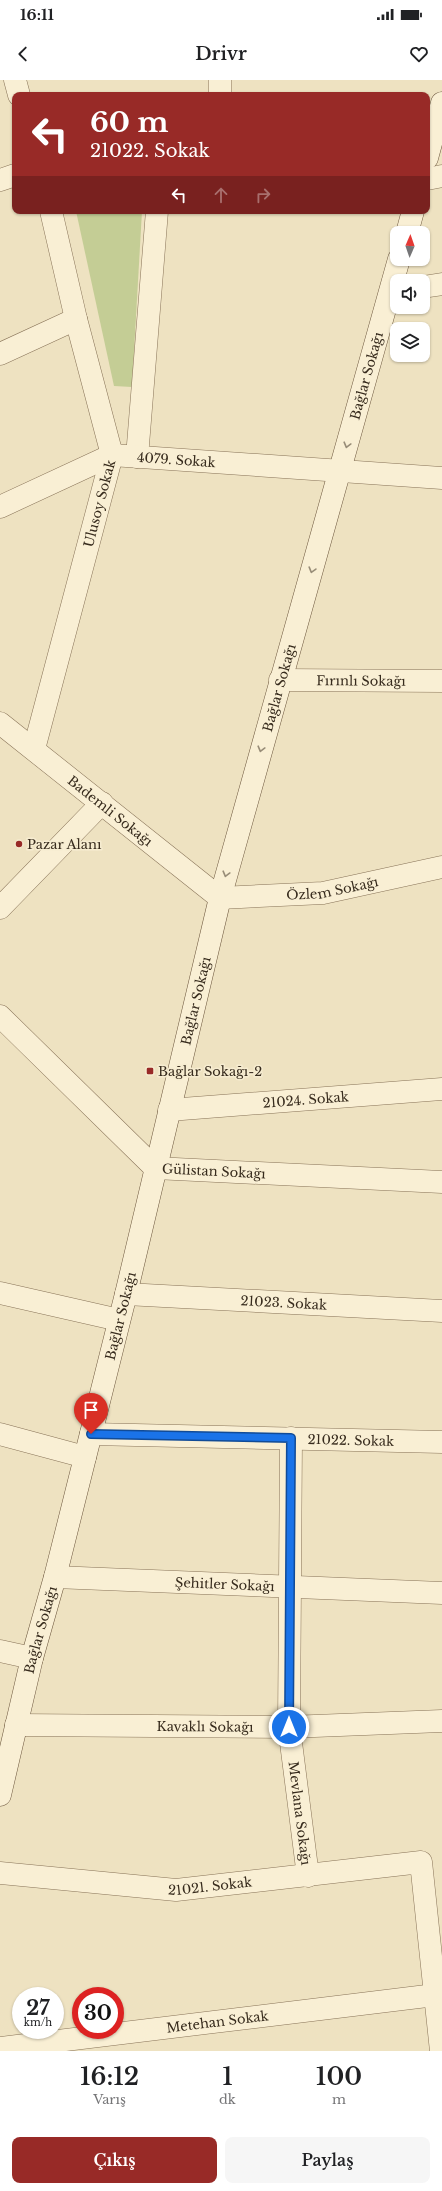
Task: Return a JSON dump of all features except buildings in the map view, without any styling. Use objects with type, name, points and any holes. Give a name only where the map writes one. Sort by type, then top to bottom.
[{"type":"street","points":[[15,80],[18,92]]},
{"type":"street","points":[[220,80],[220,92]]},
{"type":"street","points":[[430,145],[442,102]]},
{"type":"street","points":[[0,180],[12,176]]},
{"type":"street","points":[[430,178],[442,176]]},
{"type":"street","name":"Ulusoy Sokak","points":[[34,749],[112,455],[76,319],[52,214]]},
{"type":"street","points":[[137,456],[157,214]]},
{"type":"street","points":[[409,226],[412,214]]},
{"type":"street","points":[[430,286],[442,284]]},
{"type":"street","name":"Bağlar Sokağı","points":[[0,1795],[32,1658],[55,1577],[126,1294],[154,1168],[220,898],[280,680],[390,302]]},
{"type":"street","points":[[0,354],[76,319]]},
{"type":"street","name":"4079. Sokak","points":[[0,507],[112,455],[442,478]]},
{"type":"street","name":"Fırınlı Sokağı","points":[[280,680],[442,681]]},
{"type":"street","name":"Bademli Sokağı","points":[[0,723],[220,898]]},
{"type":"street","points":[[0,908],[102,803]]},
{"type":"street","name":"Özlem Sokağı","points":[[220,898],[323,893],[442,867]]},
{"type":"street","name":"Gülistan Sokağı","points":[[0,1016],[154,1168],[442,1182]]},
{"type":"street","name":"21024. Sokak","points":[[169,1110],[442,1089]]},
{"type":"street","points":[[0,1293],[119,1320]]},
{"type":"street","name":"21023. Sokak","points":[[126,1294],[442,1311]]},
{"type":"street","points":[[0,1434],[85,1457]]},
{"type":"street","name":"21022. Sokak","points":[[91,1434],[442,1442]]},
{"type":"street","name":"Mevlana Sokağı","points":[[291,1438],[289,1727],[308,1876]]},
{"type":"street","name":"Şehitler Sokağı","points":[[55,1577],[289,1588],[442,1593]]},
{"type":"street","points":[[0,1651],[32,1658]]},
{"type":"street","name":"Kavaklı Sokağı","points":[[16,1725],[289,1727],[442,1721]]},
{"type":"street","name":"21021. Sokak","points":[[0,1873],[176,1890],[420,1862],[435,1995]]},
{"type":"street","points":[[435,1995],[441,2051]]},
{"type":"street","name":"Metehan Sokak","points":[[0,2048],[435,1995]]},
{"type":"green space","points":[[77,214],[142,214],[132,387],[114,386]]},
{"type":"place","name":"Pazar Alanı","points":[[19,844]]},
{"type":"place","name":"Bağlar Sokağı-2","points":[[150,1071]]},
{"type":"route","points":[[91,1434],[291,1438],[289,1727]]}]
